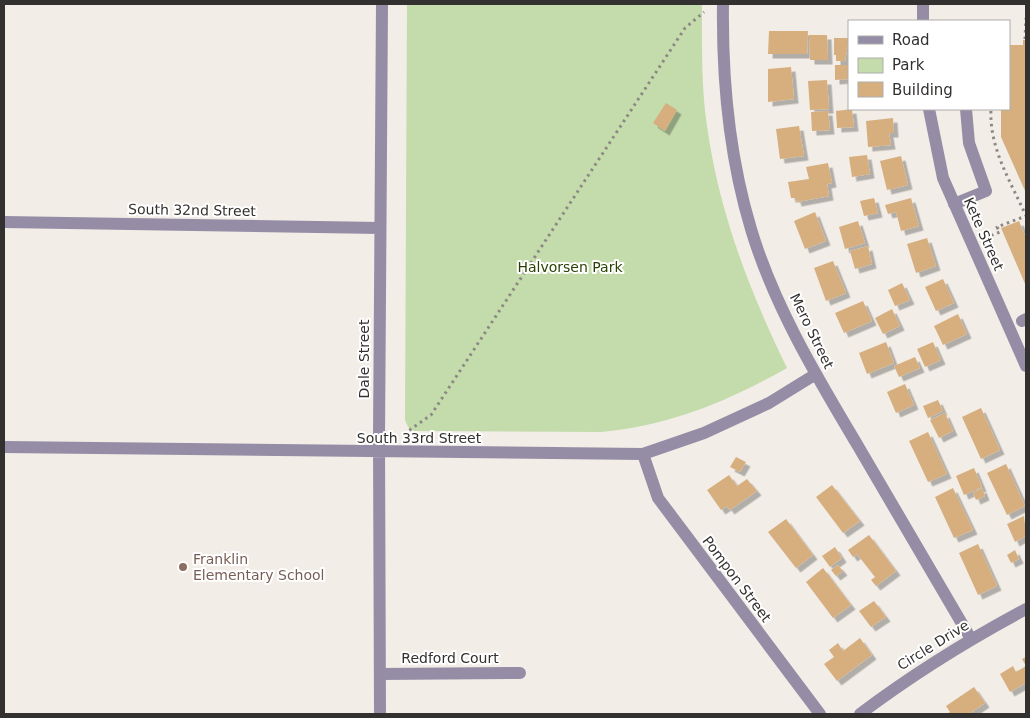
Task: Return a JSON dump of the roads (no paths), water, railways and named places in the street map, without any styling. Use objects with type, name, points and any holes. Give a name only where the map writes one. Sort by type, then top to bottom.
[{"type":"street","name":"Dale Street","points":[[380,714],[379,453],[382,4]]},
{"type":"street","name":"Mero Street","points":[[723,4],[723,47],[730,132],[751,229],[783,310],[816,374],[971,638]]},
{"type":"street","points":[[923,4],[923,20]]},
{"type":"street","name":"Kete Street","points":[[929,110],[942,178],[1026,366]]},
{"type":"street","points":[[954,204],[986,190],[969,143],[966,110]]},
{"type":"street","name":"South 32nd Street","points":[[4,222],[380,228]]},
{"type":"street","name":"South 33rd Street","points":[[4,447],[379,453],[643,454],[704,433],[770,403],[816,374]]},
{"type":"street","name":"Pompon Street","points":[[643,454],[658,498],[820,714]]},
{"type":"street","name":"Circle Drive","points":[[860,714],[905,680],[971,638],[1026,609]]},
{"type":"street","name":"Redford Court","points":[[380,674],[520,672]]},
{"type":"place","name":"Franklin Elementary School","points":[[183,567]]},
{"type":"park label","name":"Halvorsen Park","points":[[570,267]]}]
